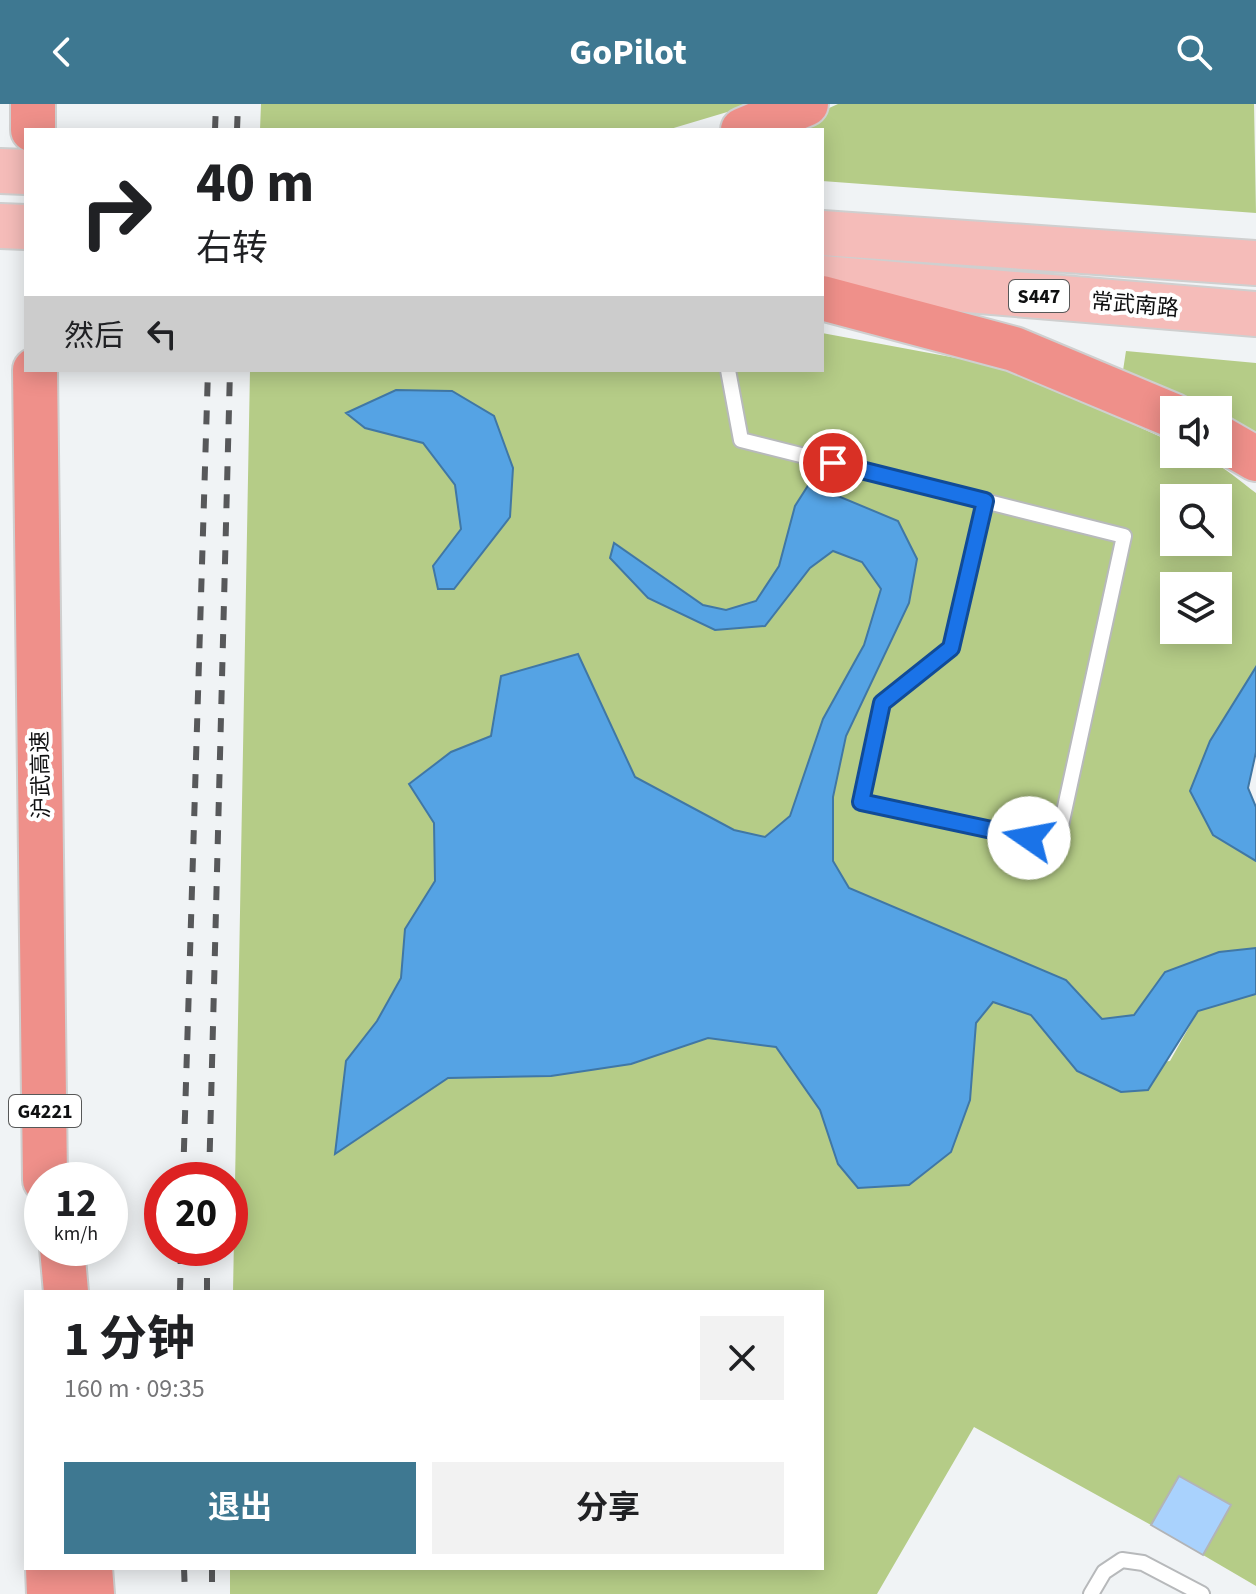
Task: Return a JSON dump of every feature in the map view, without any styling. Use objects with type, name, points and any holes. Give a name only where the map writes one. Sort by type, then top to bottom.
[{"type":"highway","points":[[33,104],[33,128]]},
{"type":"highway","points":[[748,128],[806,104]]},
{"type":"highway","points":[[824,299],[1014,349],[1160,410]]},
{"type":"highway","name":"沪武高速","points":[[35,372],[45,1162]]},
{"type":"highway","points":[[1232,445],[1256,459]]},
{"type":"highway","points":[[44,1041],[54,1162]]},
{"type":"highway","points":[[46,1266],[46,1290]]},
{"type":"highway","points":[[64,1266],[66,1290]]},
{"type":"highway","points":[[48,1570],[49,1594]]},
{"type":"highway","points":[[90,1570],[92,1594]]},
{"type":"main road","points":[[0,171],[24,172]]},
{"type":"main road","points":[[0,226],[24,227]]},
{"type":"main road","name":"S447","points":[[824,233],[1256,263]]},
{"type":"main road","name":"常武南路","points":[[824,278],[1256,314]]},
{"type":"lane","points":[[728,372],[741,440],[985,501],[1124,536],[1057,844],[861,802],[882,703],[951,648],[985,501]]},
{"type":"lane","points":[[1091,1594],[1104,1572],[1122,1560],[1143,1563],[1202,1594]]},
{"type":"green space","points":[[261,104],[754,104],[674,128],[260,128]]},
{"type":"green space","points":[[838,104],[1254,104],[1256,213],[824,181],[824,128],[784,128]]},
{"type":"green space","points":[[824,333],[1010,368],[1160,437],[1160,468],[1222,468],[1256,493],[1256,667],[1210,741],[1213,834],[1256,861],[1256,948],[1219,952],[1165,972],[1134,1015],[1102,1019],[1066,980],[849,888],[833,861],[833,797],[846,736],[909,603],[917,559],[795,506],[779,566],[757,601],[726,610],[703,605],[615,543],[611,558],[648,598],[765,626],[810,568],[833,551],[862,562],[881,589],[864,645],[823,719],[790,816],[765,837],[734,830],[635,777],[578,654],[547,664],[491,736],[451,752],[409,783],[434,823],[435,881],[405,929],[401,978],[377,1021],[336,1153],[448,1078],[551,1076],[631,1064],[708,1038],[776,1047],[820,1110],[838,1164],[970,1100],[976,1022],[994,1002],[1031,1015],[1077,1071],[1170,1061],[1198,1011],[1256,994],[1256,1586],[1203,1555],[1231,1505],[1179,1476],[1151,1525],[974,1427],[877,1594],[230,1594],[230,1570],[824,1570],[824,1290],[233,1290],[233,1266],[248,1266],[248,1162],[235,1162],[250,372],[824,372]],"holes":[[[423,443],[510,517],[454,589],[433,566],[461,529],[455,485]]]},
{"type":"green space","points":[[1126,351],[1256,363],[1256,441],[1232,430],[1232,396],[1162,396],[1122,377]]},
{"type":"water","points":[[396,390],[452,391],[494,416],[513,468],[510,517],[454,589],[438,589],[433,566],[461,529],[455,485],[423,443],[365,428],[346,413]]},
{"type":"water","points":[[809,484],[898,521],[917,559],[909,603],[846,736],[833,797],[833,861],[849,888],[1066,980],[1102,1019],[1134,1015],[1165,972],[1219,952],[1256,948],[1256,994],[1198,1011],[1148,1090],[1121,1092],[1077,1071],[1031,1015],[993,1002],[976,1023],[970,1100],[951,1152],[909,1185],[858,1188],[838,1164],[820,1110],[776,1047],[708,1038],[631,1064],[551,1076],[448,1078],[335,1154],[346,1061],[377,1021],[401,978],[405,929],[435,881],[434,823],[409,784],[451,752],[491,736],[501,676],[578,654],[635,777],[734,830],[765,837],[790,816],[823,719],[864,645],[881,589],[862,562],[833,551],[810,568],[765,626],[715,630],[648,598],[610,558],[614,543],[703,605],[726,610],[756,601],[779,566],[795,506]]},
{"type":"water","points":[[1256,667],[1256,752],[1248,788],[1256,807],[1256,861],[1213,835],[1190,791],[1210,741]]},
{"type":"building","points":[[1179,1476],[1231,1505],[1203,1555],[1151,1525]]},
{"type":"railway","points":[[215,128],[216,104]]},
{"type":"railway","points":[[237,128],[238,104]]},
{"type":"railway","points":[[184,1162],[208,372]]},
{"type":"railway","points":[[209,1162],[230,372]]},
{"type":"railway","points":[[180,1290],[181,1266]]},
{"type":"railway","points":[[207,1266],[207,1290]]},
{"type":"railway","points":[[184,1570],[185,1594]]},
{"type":"railway","points":[[212,1570],[212,1594]]},
{"type":"route","points":[[833,463],[985,501],[951,648],[882,703],[861,802],[1029,838]]}]
